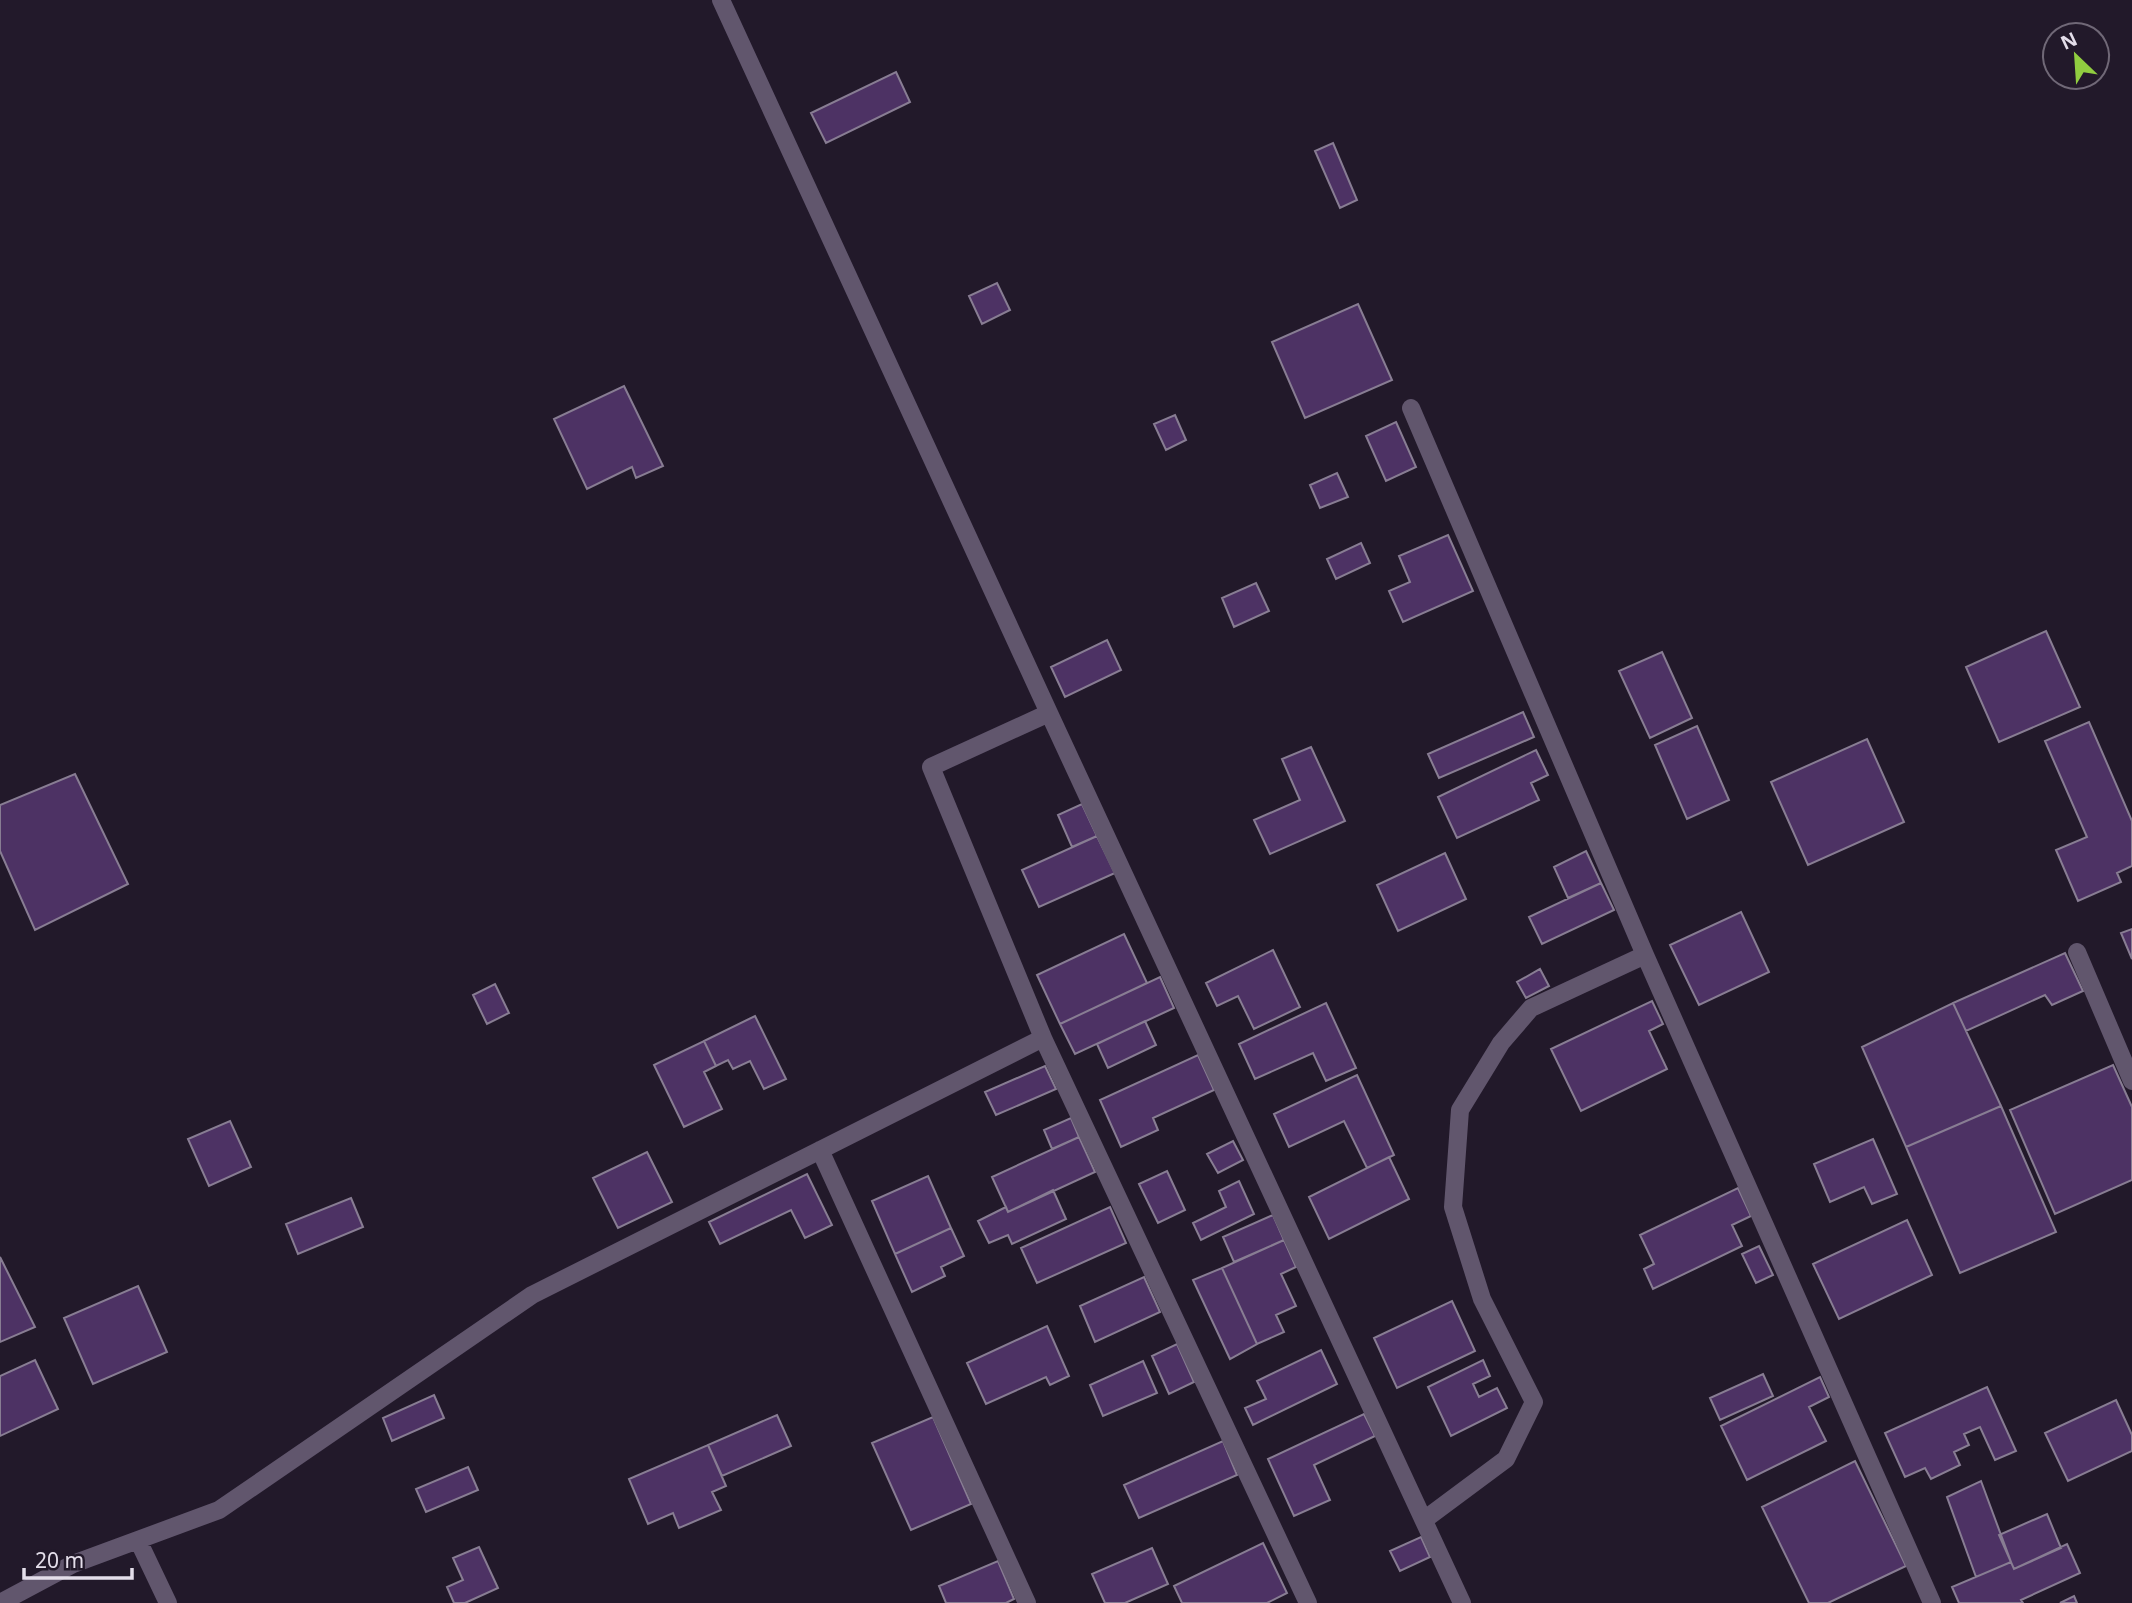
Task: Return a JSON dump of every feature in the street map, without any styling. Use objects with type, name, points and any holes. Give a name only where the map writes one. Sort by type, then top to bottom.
[{"type":"street","points":[[721,0],[1462,1603]]},
{"type":"street","points":[[1411,408],[1645,955],[1932,1603]]},
{"type":"street","points":[[1049,713],[931,767],[1043,1038],[1308,1603]]},
{"type":"street","points":[[2077,952],[2132,1081]]},
{"type":"street","points":[[1424,1520],[1506,1459],[1534,1402],[1482,1299],[1453,1207],[1460,1110],[1501,1043],[1531,1008],[1645,955]]},
{"type":"street","points":[[1,1603],[73,1564],[219,1510],[532,1295],[1043,1038]]},
{"type":"street","points":[[820,1150],[1027,1603]]},
{"type":"street","points":[[138,1540],[168,1603]]},
{"type":"building","points":[[896,72],[910,102],[826,143],[811,113]]},
{"type":"building","points":[[1333,143],[1357,200],[1340,208],[1315,151]]},
{"type":"building","points":[[997,283],[1010,310],[982,324],[969,296]]},
{"type":"building","points":[[1358,304],[1392,380],[1305,418],[1272,342]]},
{"type":"building","points":[[624,386],[663,466],[636,478],[632,467],[587,489],[554,419]]},
{"type":"building","points":[[1175,415],[1186,440],[1166,450],[1154,424]]},
{"type":"building","points":[[1396,422],[1416,467],[1386,481],[1366,436]]},
{"type":"building","points":[[1337,473],[1348,497],[1320,508],[1310,485]]},
{"type":"building","points":[[1448,535],[1473,591],[1403,622],[1389,591],[1410,582],[1399,556]]},
{"type":"building","points":[[1361,543],[1370,563],[1336,579],[1327,559]]},
{"type":"building","points":[[1256,583],[1269,611],[1234,627],[1222,598]]},
{"type":"building","points":[[2046,631],[2080,707],[1999,742],[1966,667]]},
{"type":"building","points":[[1107,640],[1121,670],[1065,697],[1051,667]]},
{"type":"building","points":[[1662,652],[1692,718],[1650,738],[1619,671]]},
{"type":"building","points":[[1523,712],[1534,737],[1439,778],[1428,754]]},
{"type":"building","points":[[2089,722],[2132,821],[2132,866],[2117,873],[2121,882],[2078,901],[2056,850],[2087,837],[2045,741]]},
{"type":"building","points":[[1697,726],[1729,800],[1687,819],[1655,745]]},
{"type":"building","points":[[1867,739],[1904,822],[1808,865],[1771,782]]},
{"type":"building","points":[[1311,747],[1345,821],[1270,854],[1254,820],[1300,800],[1282,759]]},
{"type":"building","points":[[1536,750],[1548,775],[1531,783],[1539,800],[1457,838],[1438,797]]},
{"type":"building","points":[[75,774],[128,884],[35,930],[0,851],[0,805]]},
{"type":"building","points":[[1082,804],[1097,836],[1072,847],[1058,815]]},
{"type":"building","points":[[1097,836],[1115,873],[1039,907],[1022,870]]},
{"type":"building","points":[[1586,851],[1601,883],[1568,898],[1554,867]]},
{"type":"building","points":[[1445,853],[1466,899],[1398,931],[1377,885]]},
{"type":"building","points":[[1601,883],[1614,910],[1542,944],[1529,917]]},
{"type":"building","points":[[1741,912],[1769,972],[1699,1005],[1670,945]]},
{"type":"building","points":[[2132,929],[2132,959],[2121,933]]},
{"type":"building","points":[[1124,934],[1147,983],[1060,1024],[1037,975]]},
{"type":"building","points":[[1273,950],[1300,1007],[1254,1029],[1238,996],[1217,1006],[1206,983]]},
{"type":"building","points":[[2065,953],[2083,991],[2052,1005],[2045,995],[1966,1031],[1953,1003]]},
{"type":"building","points":[[1540,969],[1549,986],[1526,998],[1517,982]]},
{"type":"building","points":[[1160,977],[1174,1008],[1075,1054],[1060,1024]]},
{"type":"building","points":[[495,984],[509,1013],[487,1024],[473,995]]},
{"type":"building","points":[[1652,1001],[1663,1024],[1649,1031],[1667,1069],[1581,1111],[1551,1049]]},
{"type":"building","points":[[1326,1003],[1356,1068],[1326,1081],[1313,1053],[1255,1079],[1239,1044]]},
{"type":"building","points":[[1953,1003],[2001,1106],[1906,1147],[1862,1047]]},
{"type":"building","points":[[755,1016],[786,1079],[764,1089],[750,1061],[733,1069],[728,1060],[716,1066],[704,1041]]},
{"type":"building","points":[[1145,1021],[1156,1045],[1108,1068],[1097,1044]]},
{"type":"building","points":[[704,1041],[716,1066],[704,1072],[722,1109],[684,1127],[654,1065]]},
{"type":"building","points":[[1198,1055],[1214,1090],[1153,1118],[1158,1130],[1121,1147],[1100,1100]]},
{"type":"building","points":[[2113,1065],[2132,1107],[2132,1180],[2055,1214],[2010,1110]]},
{"type":"building","points":[[1045,1066],[1056,1089],[996,1115],[985,1092]]},
{"type":"building","points":[[1357,1075],[1394,1155],[1367,1168],[1344,1121],[1289,1147],[1274,1114]]},
{"type":"building","points":[[2001,1106],[2056,1232],[1960,1273],[1906,1147]]},
{"type":"building","points":[[1071,1118],[1079,1137],[1052,1149],[1044,1130]]},
{"type":"building","points":[[230,1121],[251,1167],[209,1186],[188,1139]]},
{"type":"building","points":[[1079,1137],[1095,1172],[1008,1212],[992,1177]]},
{"type":"building","points":[[1873,1139],[1897,1194],[1872,1204],[1864,1187],[1830,1202],[1814,1164]]},
{"type":"building","points":[[1233,1141],[1243,1160],[1218,1173],[1207,1154]]},
{"type":"building","points":[[647,1152],[672,1202],[618,1228],[593,1178]]},
{"type":"building","points":[[1389,1157],[1409,1199],[1329,1239],[1309,1197]]},
{"type":"building","points":[[1167,1171],[1185,1210],[1158,1223],[1139,1184]]},
{"type":"building","points":[[807,1174],[832,1225],[805,1238],[791,1210],[720,1244],[709,1222]]},
{"type":"building","points":[[928,1176],[951,1228],[895,1254],[872,1201]]},
{"type":"building","points":[[1239,1181],[1254,1214],[1201,1240],[1193,1223],[1226,1207],[1219,1191]]},
{"type":"building","points":[[1738,1188],[1751,1216],[1732,1225],[1742,1246],[1653,1289],[1644,1269],[1654,1264],[1640,1235]]},
{"type":"building","points":[[1053,1190],[1066,1219],[1012,1244],[1008,1235],[989,1243],[978,1221],[1006,1207],[1008,1212]]},
{"type":"building","points":[[351,1198],[363,1227],[298,1254],[286,1224]]},
{"type":"building","points":[[1110,1207],[1126,1243],[1037,1283],[1021,1248]]},
{"type":"building","points":[[1273,1215],[1284,1240],[1234,1262],[1223,1237]]},
{"type":"building","points":[[1907,1220],[1932,1275],[1839,1319],[1813,1264]]},
{"type":"building","points":[[951,1228],[964,1256],[941,1267],[945,1276],[912,1292],[895,1254]]},
{"type":"building","points":[[1284,1240],[1296,1267],[1281,1274],[1296,1306],[1276,1315],[1284,1332],[1257,1344],[1222,1268]]},
{"type":"building","points":[[1759,1246],[1773,1275],[1756,1283],[1742,1254]]},
{"type":"building","points":[[0,1257],[35,1327],[0,1342]]},
{"type":"building","points":[[1222,1268],[1257,1344],[1230,1359],[1193,1280]]},
{"type":"building","points":[[1144,1277],[1160,1312],[1095,1342],[1080,1306]]},
{"type":"building","points":[[138,1286],[167,1352],[93,1384],[64,1318]]},
{"type":"building","points":[[1452,1301],[1475,1351],[1397,1388],[1374,1338]]},
{"type":"building","points":[[1047,1326],[1069,1376],[1050,1385],[1046,1377],[986,1404],[967,1363]]},
{"type":"building","points":[[1177,1344],[1194,1382],[1169,1394],[1152,1356]]},
{"type":"building","points":[[1321,1350],[1337,1384],[1253,1425],[1245,1408],[1266,1399],[1257,1381]]},
{"type":"building","points":[[35,1360],[58,1409],[0,1436],[0,1376]]},
{"type":"building","points":[[1483,1360],[1490,1376],[1473,1384],[1479,1397],[1497,1388],[1507,1408],[1451,1436],[1428,1387]]},
{"type":"building","points":[[1143,1361],[1157,1393],[1103,1416],[1090,1385]]},
{"type":"building","points":[[1763,1374],[1773,1396],[1720,1420],[1710,1398]]},
{"type":"building","points":[[1820,1377],[1829,1397],[1809,1407],[1826,1441],[1747,1480],[1721,1426]]},
{"type":"building","points":[[1987,1387],[2016,1451],[1995,1460],[1980,1427],[1964,1434],[1969,1445],[1954,1452],[1960,1465],[1931,1479],[1925,1468],[1905,1477],[1885,1433]]},
{"type":"building","points":[[434,1395],[444,1418],[392,1441],[383,1418]]},
{"type":"building","points":[[2116,1400],[2132,1435],[2132,1451],[2068,1481],[2045,1433]]},
{"type":"building","points":[[1364,1414],[1375,1436],[1314,1465],[1330,1500],[1294,1516],[1268,1459]]},
{"type":"building","points":[[777,1415],[791,1446],[722,1476],[708,1445]]},
{"type":"building","points":[[933,1417],[971,1504],[911,1530],[872,1443]]},
{"type":"building","points":[[1223,1441],[1237,1475],[1139,1518],[1124,1485]]},
{"type":"building","points":[[708,1445],[726,1486],[712,1492],[721,1510],[679,1528],[673,1513],[648,1524],[629,1479]]},
{"type":"building","points":[[1855,1461],[1906,1566],[1828,1603],[1809,1603],[1762,1507]]},
{"type":"building","points":[[468,1467],[478,1490],[426,1512],[416,1489]]},
{"type":"building","points":[[1981,1481],[2011,1562],[1976,1577],[1947,1497]]},
{"type":"building","points":[[2047,1514],[2061,1548],[2014,1569],[1999,1535]]},
{"type":"building","points":[[1421,1537],[1430,1557],[1400,1571],[1390,1551]]},
{"type":"building","points":[[1263,1543],[1287,1593],[1267,1603],[1182,1603],[1174,1586]]},
{"type":"building","points":[[2067,1544],[2080,1573],[2021,1600],[2023,1603],[1959,1603],[1952,1587],[2011,1562],[2014,1569]]},
{"type":"building","points":[[479,1547],[498,1588],[465,1603],[454,1603],[447,1587],[463,1580],[453,1558]]},
{"type":"building","points":[[1152,1548],[1168,1584],[1125,1603],[1105,1603],[1092,1574]]},
{"type":"building","points":[[998,1561],[1014,1599],[1006,1603],[946,1603],[939,1586]]},
{"type":"building","points":[[2074,1596],[2077,1603],[2060,1603]]}]
